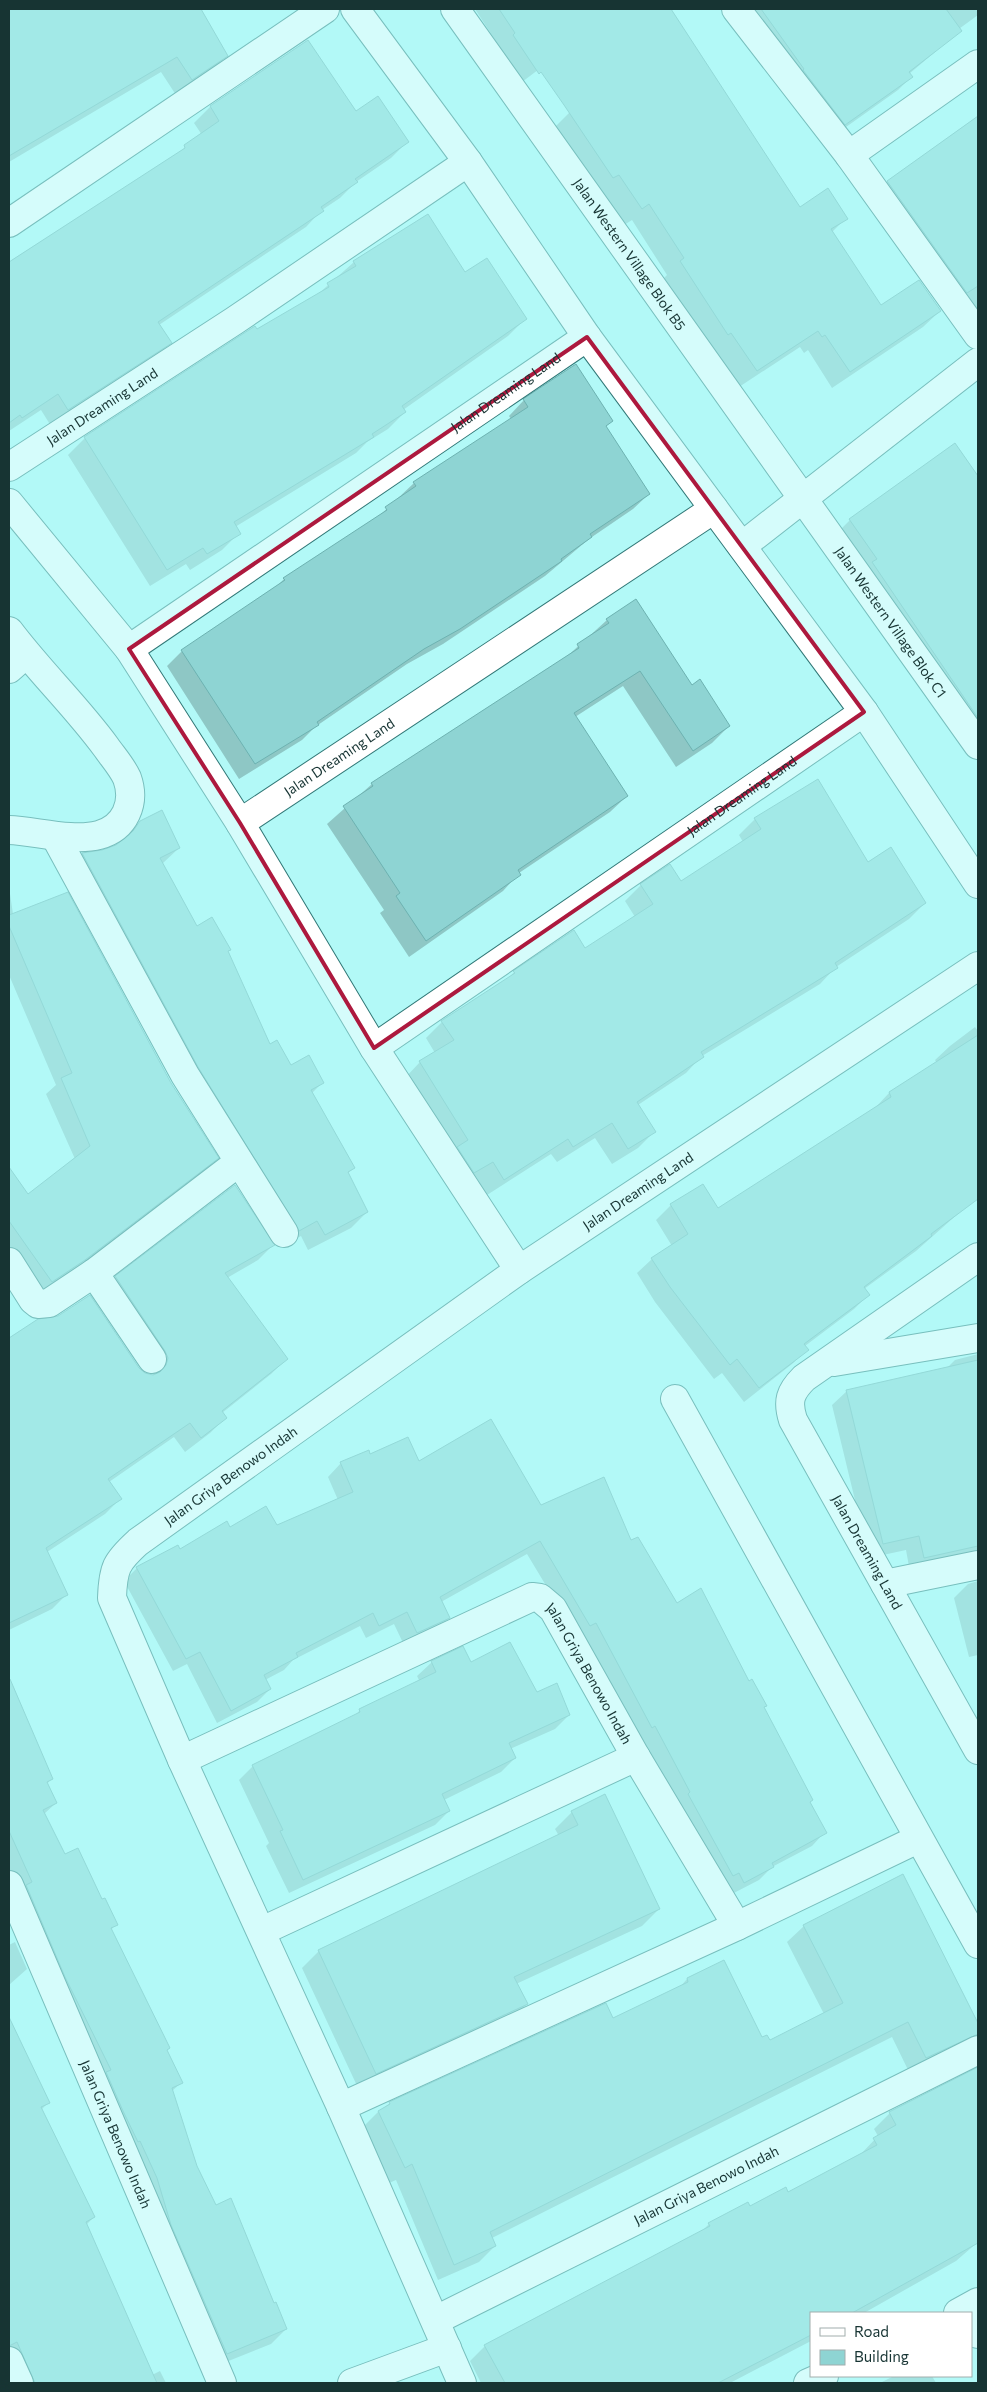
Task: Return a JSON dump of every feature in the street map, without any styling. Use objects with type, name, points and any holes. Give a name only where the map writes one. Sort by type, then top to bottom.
[{"type":"street","points":[[9,222],[325,9]]},
{"type":"street","points":[[355,9],[468,162],[587,337],[714,508],[747,543],[864,712],[978,884]]},
{"type":"street","name":"Jalan Western Village Blok B5","points":[[455,9],[799,503]]},
{"type":"street","points":[[736,9],[849,155],[978,335]]},
{"type":"street","points":[[849,155],[978,64]]},
{"type":"street","name":"Jalan Dreaming Land","points":[[9,467],[234,321],[468,162]]},
{"type":"street","name":"Jalan Dreaming Land","points":[[129,649],[587,337]]},
{"type":"street","points":[[747,543],[978,362]]},
{"type":"street","points":[[9,503],[129,649],[240,823],[374,1048],[519,1270]]},
{"type":"street","name":"Jalan Western Village Blok C1","points":[[799,503],[978,745]]},
{"type":"street","name":"Jalan Dreaming Land","points":[[240,823],[714,508]]},
{"type":"street","points":[[9,631],[17,661],[88,722],[120,767],[130,790],[129,809],[121,822],[99,835],[55,836],[9,830]]},
{"type":"street","name":"Jalan Dreaming Land","points":[[374,1048],[864,712]]},
{"type":"street","points":[[55,836],[184,1075],[284,1233]]},
{"type":"street","name":"Jalan Dreaming Land","points":[[519,1270],[978,966]]},
{"type":"street","points":[[9,1262],[33,1300],[38,1304],[44,1305],[94,1273],[239,1162]]},
{"type":"street","name":"Jalan Dreaming Land","points":[[978,1257],[792,1389],[788,1405],[794,1420],[978,1750]]},
{"type":"street","name":"Jalan Griya Benowo Indah","points":[[462,2383],[436,2320],[262,1931],[182,1760],[112,1598],[113,1573],[122,1556],[146,1536],[519,1270]]},
{"type":"street","points":[[94,1273],[152,1359]]},
{"type":"street","name":"Jalan Dreaming Land","points":[[827,1363],[978,1338]]},
{"type":"street","points":[[675,1399],[978,1944]]},
{"type":"street","points":[[885,1584],[978,1565]]},
{"type":"street","name":"Jalan Griya Benowo Indah","points":[[182,1760],[532,1597],[540,1598],[553,1609],[636,1757],[737,1926]]},
{"type":"street","name":"Jalan Griya Benowo Indah","points":[[262,1931],[636,1757]]},
{"type":"street","points":[[341,2107],[737,1926],[918,1839]]},
{"type":"street","name":"Jalan Griya Benowo Indah","points":[[9,1885],[222,2383]]},
{"type":"street","name":"Jalan Griya Benowo Indah","points":[[436,2320],[978,2050]]},
{"type":"street","points":[[972,2321],[978,2334]]},
{"type":"street","points":[[352,2383],[447,2348]]},
{"type":"street","points":[[9,2361],[18,2383]]},
{"type":"street","points":[[808,2383],[822,2377]]},
{"type":"highlighted area","points":[[587,337],[864,712],[374,1048],[240,823],[129,649]]},
{"type":"building","points":[[9,9],[201,9],[228,56],[192,80],[177,57],[9,156]]},
{"type":"building","points":[[499,9],[671,9],[800,207],[828,188],[848,219],[831,229],[881,305],[919,280],[941,311],[850,372],[825,335],[822,337],[818,331],[757,371],[731,333],[728,335],[680,261],[684,258],[649,204],[642,209],[619,175],[613,178],[541,72],[539,74],[513,35],[515,33]]},
{"type":"building","points":[[761,9],[946,9],[962,31],[909,72],[913,77],[845,125],[803,70]]},
{"type":"building","points":[[308,40],[356,111],[378,96],[409,142],[355,179],[358,182],[321,207],[324,211],[158,322],[172,343],[68,410],[58,394],[22,418],[20,415],[9,423],[9,262],[185,148],[184,145],[219,121],[210,106]]},
{"type":"building","points":[[978,116],[978,286],[967,293],[887,181]]},
{"type":"building","points":[[428,214],[465,272],[487,258],[527,319],[402,406],[406,412],[372,434],[374,437],[234,522],[241,534],[207,554],[203,548],[167,570],[84,437],[255,326],[257,329],[329,287],[327,283],[356,266],[353,261]]},
{"type":"building","points":[[576,364],[613,421],[606,426],[650,494],[590,534],[592,537],[561,559],[562,561],[460,629],[424,649],[317,722],[319,725],[255,764],[181,650],[285,580],[283,578],[387,510],[385,507],[416,486],[413,482],[528,407],[523,399]]},
{"type":"building","points":[[955,443],[978,476],[978,718],[872,562],[877,559],[849,519]]},
{"type":"building","points":[[636,599],[692,685],[700,679],[730,726],[693,751],[640,671],[574,713],[628,796],[518,870],[521,875],[426,941],[396,896],[400,893],[343,806],[373,786],[371,783],[579,648],[577,644],[609,623],[606,619]]},
{"type":"building","points":[[818,779],[868,862],[891,847],[926,903],[835,963],[838,968],[701,1052],[704,1057],[637,1102],[656,1132],[628,1149],[612,1123],[573,1147],[568,1139],[504,1180],[493,1162],[474,1173],[457,1147],[468,1140],[419,1061],[454,1040],[441,1021],[515,973],[513,971],[574,930],[585,948],[653,904],[640,884],[670,864],[681,881],[761,829],[754,818]]},
{"type":"building","points":[[162,810],[180,848],[160,858],[197,926],[212,917],[231,950],[228,951],[270,1044],[277,1040],[291,1065],[309,1055],[324,1083],[311,1090],[355,1168],[348,1172],[368,1212],[325,1235],[317,1221],[299,1231],[198,1067],[82,853],[102,850],[116,845],[133,831],[140,821]]},
{"type":"building","points":[[68,892],[171,1083],[219,1158],[85,1260],[52,1282],[9,1221],[9,1167],[28,1194],[90,1146],[61,1078],[72,1073],[9,926],[9,915]]},
{"type":"building","points":[[978,1035],[978,1199],[864,1287],[870,1295],[804,1344],[809,1350],[759,1388],[737,1359],[730,1365],[670,1287],[651,1258],[688,1234],[670,1204],[703,1184],[718,1208],[891,1097],[889,1092]]},
{"type":"building","points":[[235,1185],[275,1245],[225,1273],[288,1359],[222,1411],[227,1418],[201,1438],[190,1423],[108,1479],[122,1499],[46,1548],[68,1595],[9,1623],[9,1338],[38,1319],[58,1316],[90,1295],[139,1368],[145,1373],[153,1375],[160,1372],[166,1365],[168,1358],[165,1351],[115,1276]]},
{"type":"building","points":[[978,1360],[978,1546],[924,1558],[919,1536],[883,1544],[846,1390]]},
{"type":"building","points":[[491,1419],[541,1505],[604,1477],[631,1540],[638,1537],[677,1603],[701,1588],[749,1681],[752,1679],[767,1706],[764,1707],[813,1800],[810,1802],[827,1833],[772,1863],[774,1867],[744,1883],[739,1873],[733,1876],[688,1794],[690,1792],[655,1726],[652,1728],[596,1623],[590,1626],[540,1541],[440,1597],[450,1618],[417,1633],[407,1612],[379,1626],[373,1613],[296,1653],[298,1657],[264,1675],[271,1689],[231,1711],[200,1652],[186,1659],[136,1567],[178,1545],[180,1549],[227,1521],[230,1527],[266,1506],[277,1525],[353,1492],[340,1462],[369,1450],[370,1454],[408,1437],[419,1461]]},
{"type":"building","points":[[510,1642],[537,1692],[557,1683],[570,1715],[509,1743],[516,1758],[442,1794],[450,1811],[303,1880],[280,1831],[283,1830],[252,1765],[360,1712],[359,1709],[436,1672],[431,1661],[463,1646],[471,1662]]},
{"type":"building","points":[[9,1679],[53,1779],[47,1782],[57,1803],[43,1810],[65,1854],[78,1848],[102,1899],[105,1898],[118,1925],[111,1928],[170,2048],[167,2050],[183,2083],[172,2088],[197,2166],[216,2205],[231,2198],[274,2303],[276,2302],[287,2329],[227,2354],[171,2225],[157,2178],[140,2141],[138,2142],[123,2111],[106,2072],[111,2070],[65,1977],[26,1885],[32,1882],[9,1831]]},
{"type":"building","points":[[605,1794],[660,1909],[514,1977],[528,2004],[376,2074],[318,1950],[578,1825],[571,1811]]},
{"type":"building","points":[[903,1874],[978,2023],[978,2034],[926,2058],[908,2022],[490,2232],[496,2246],[454,2265],[412,2164],[405,2168],[378,2111],[390,2104],[389,2102],[606,2003],[613,2018],[688,1982],[687,1978],[724,1960],[762,2037],[767,2035],[770,2040],[843,2003],[803,1925]]},
{"type":"building","points":[[9,2017],[50,2103],[41,2107],[95,2217],[86,2222],[157,2383],[35,2383],[17,2342],[9,2346]]},
{"type":"building","points":[[978,2067],[978,2243],[854,2312],[810,2312],[810,2336],[718,2383],[505,2383],[484,2345],[710,2226],[708,2223],[748,2202],[750,2206],[786,2187],[788,2192],[877,2145],[873,2138],[896,2125],[889,2112]]}]
